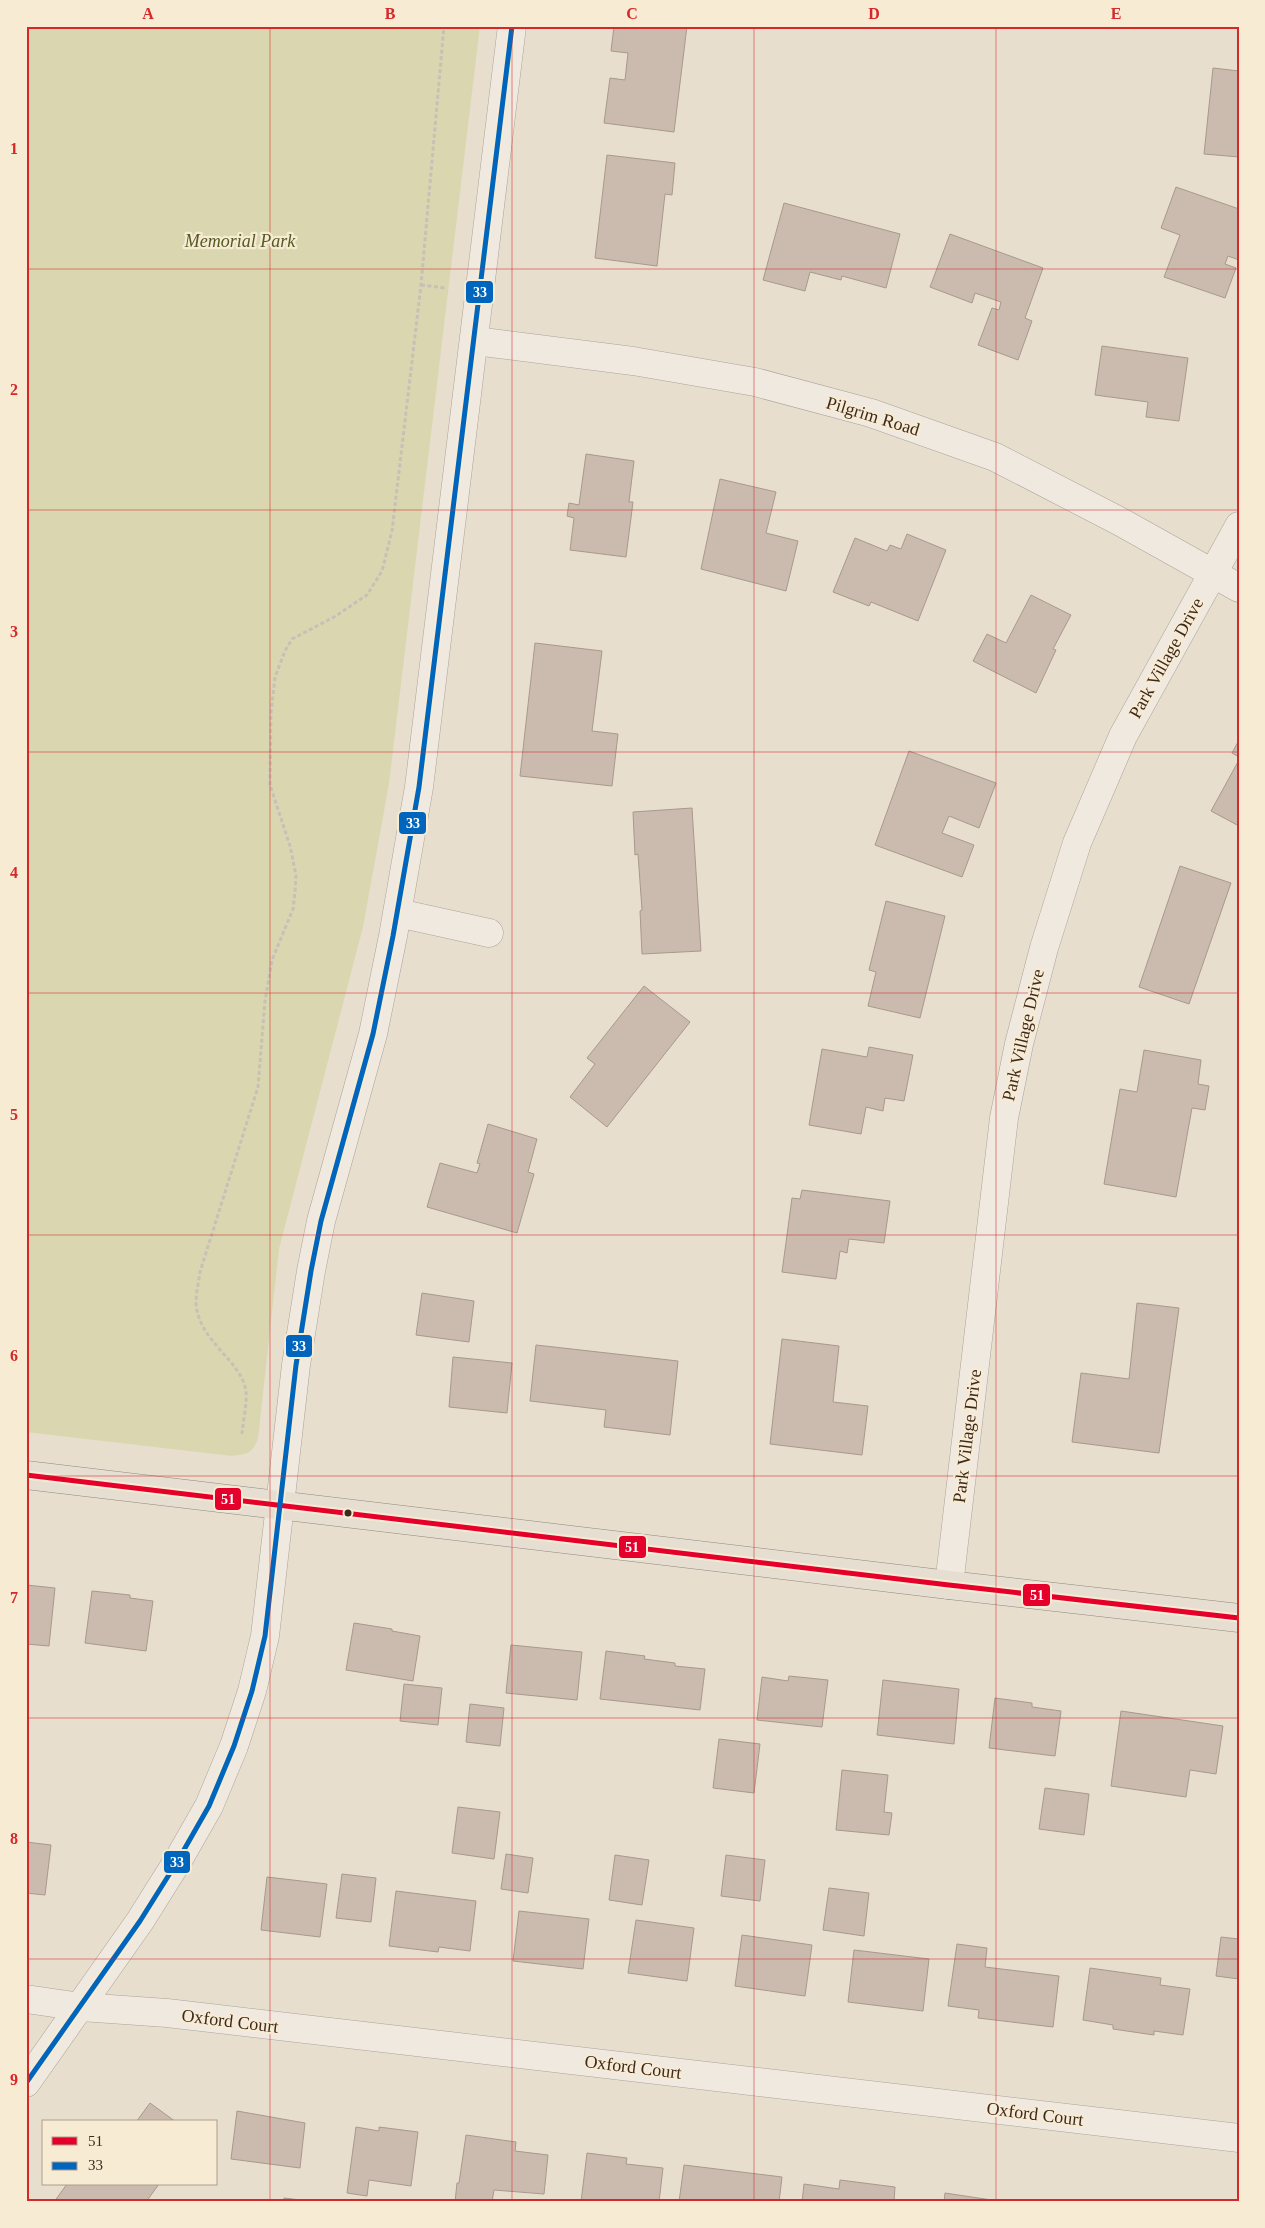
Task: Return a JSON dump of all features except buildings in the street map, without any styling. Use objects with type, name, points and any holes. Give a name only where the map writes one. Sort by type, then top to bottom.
[{"type":"main road","points":[[26,1475],[948,1586],[1239,1618]]},
{"type":"street","points":[[26,2084],[81,2007],[177,1862],[209,1806],[234,1746],[252,1691],[265,1636],[296,1365],[320,1230],[373,1034],[398,913],[419,787],[512,26]]},
{"type":"street","name":"Pilgrim Road","points":[[475,341],[633,361],[755,382],[872,413],[995,457],[1119,521],[1239,588]]},
{"type":"street","name":"Park Village Drive","points":[[948,1586],[1004,1118],[1021,1035],[1044,948],[1077,843],[1123,736],[1239,526]]},
{"type":"street","points":[[398,913],[489,933]]},
{"type":"street","name":"Oxford Court","points":[[26,1999],[81,2007],[167,2013],[1239,2138]]},
{"type":"path","points":[[242,1434],[246,1391],[238,1372],[207,1336],[199,1317],[196,1303],[200,1272],[258,1087],[272,960],[292,909],[295,892],[296,875],[290,846],[270,785],[271,713],[275,677],[292,639],[334,617],[368,595],[382,571],[392,531],[421,285],[444,26]]},
{"type":"green space","name":"Memorial Park","points":[[26,26],[480,26],[389,784],[363,927],[279,1249],[258,1439],[254,1448],[246,1454],[232,1456],[26,1432]]},
{"type":"transit line","name":"33","points":[[26,2083],[140,1921],[209,1806],[234,1746],[252,1691],[265,1636],[296,1365],[311,1271],[321,1221],[373,1034],[393,936],[419,787],[512,26]]},
{"type":"transit line","name":"51","points":[[26,1475],[1239,1618]]}]
